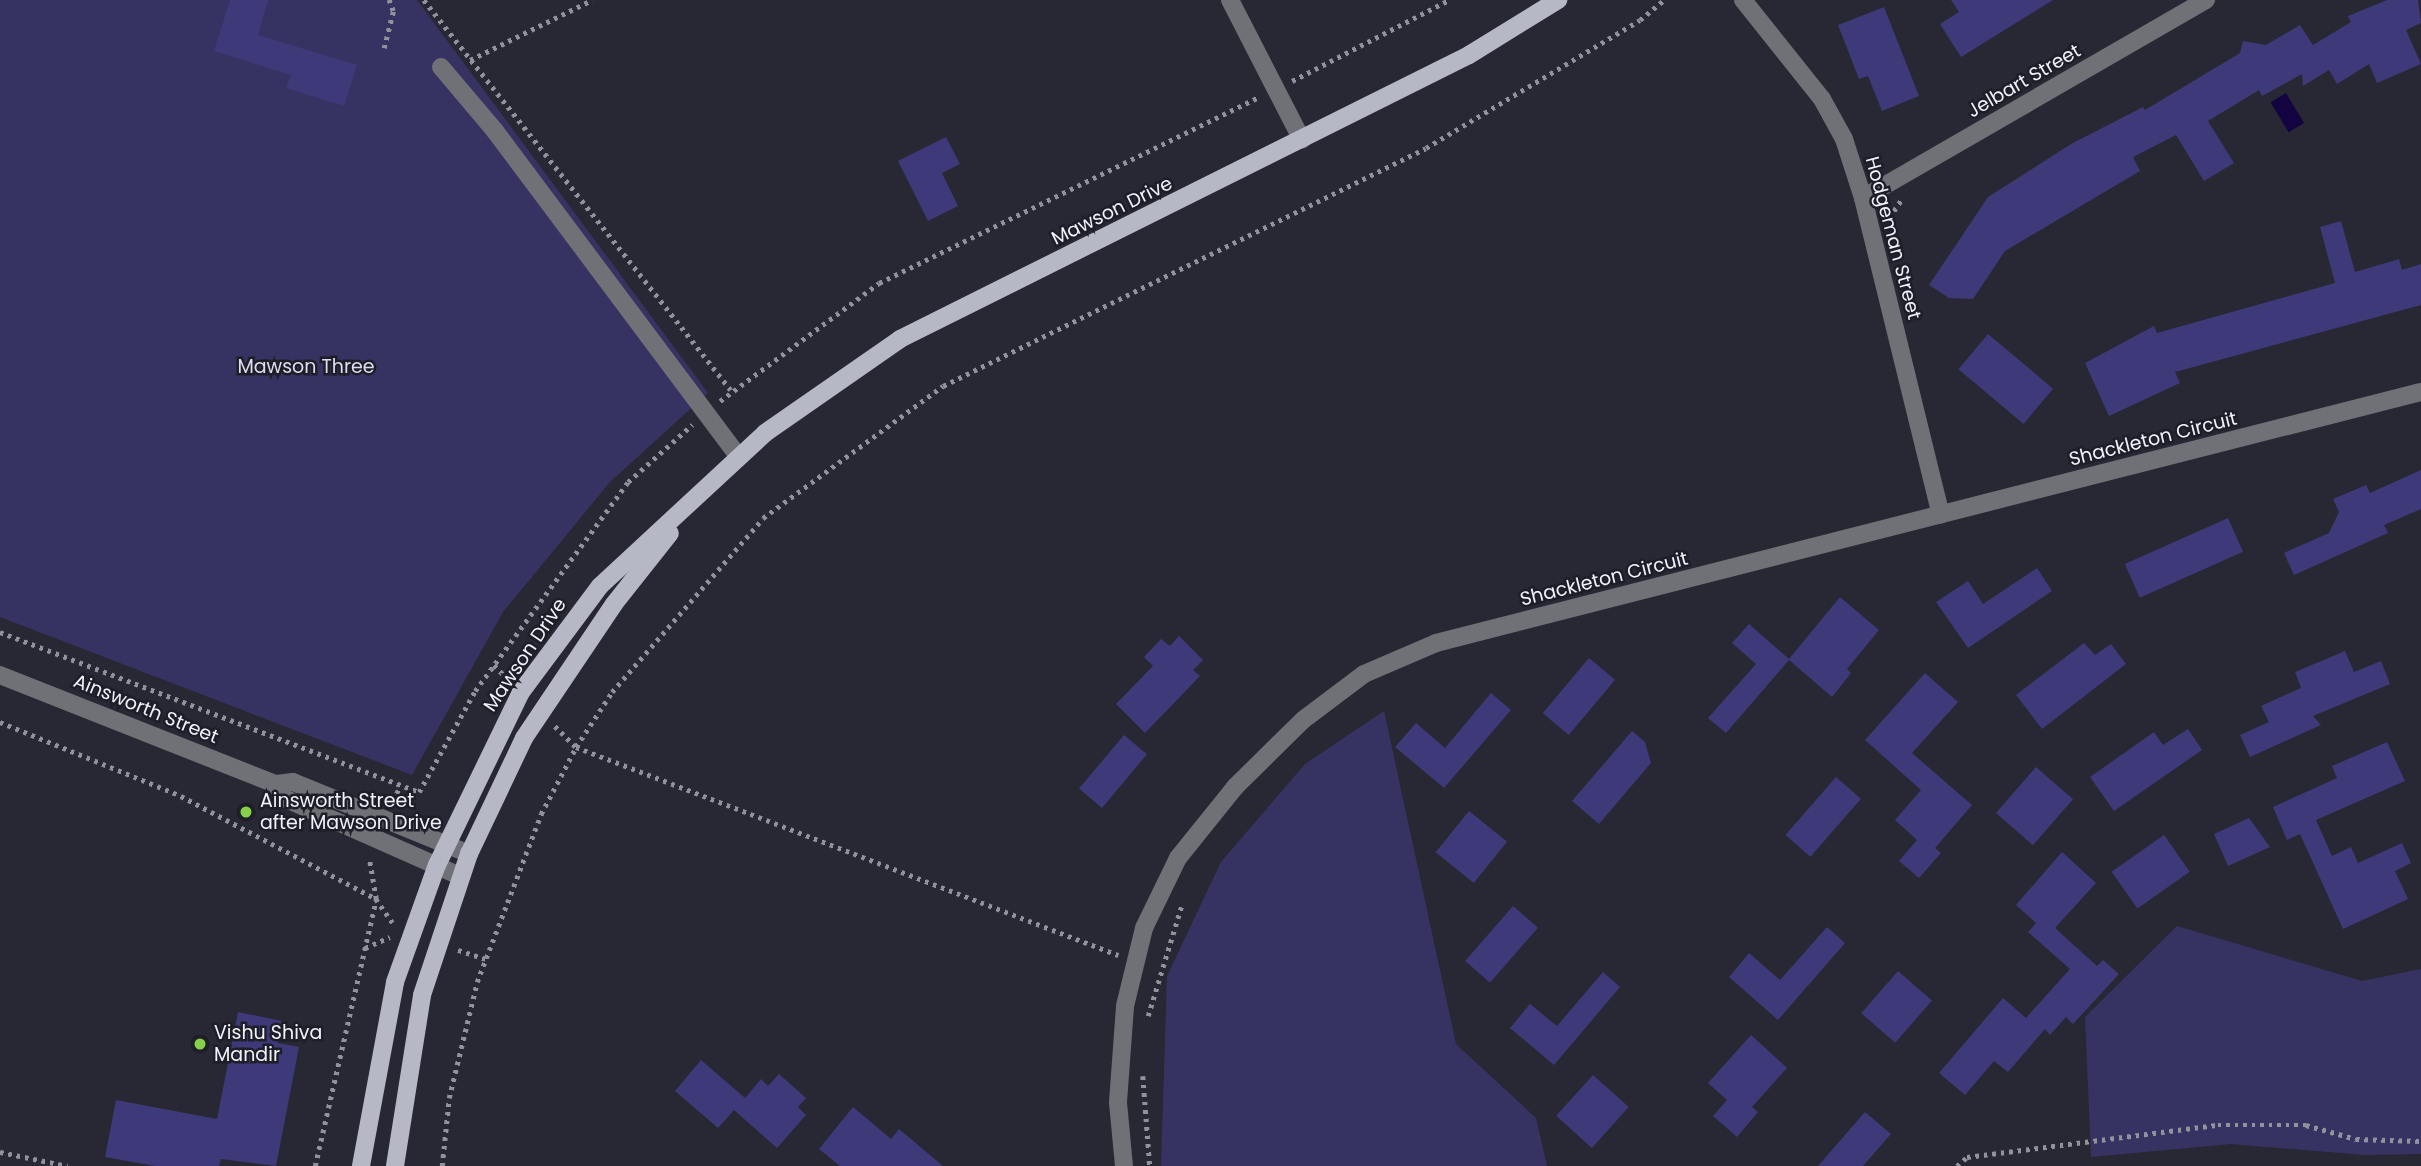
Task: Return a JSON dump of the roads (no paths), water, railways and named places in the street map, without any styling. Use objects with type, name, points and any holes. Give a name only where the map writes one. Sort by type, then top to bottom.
[{"type":"main road","name":"Mawson Drive","points":[[361,1166],[395,982],[437,865],[502,724],[553,645],[600,586],[738,456],[900,339],[1469,55],[1558,0]]},
{"type":"main road","name":"Mawson Drive","points":[[395,1166],[422,995],[469,854],[524,738],[614,604],[705,489]]},
{"type":"street","points":[[1230,0],[1302,140]]},
{"type":"street","name":"Hodgeman Street","points":[[1743,0],[1822,99],[1844,139],[1863,198],[1941,515]]},
{"type":"street","name":"Jelbart Street","points":[[1863,198],[2206,0]]},
{"type":"street","points":[[441,67],[495,131],[738,456]]},
{"type":"street","name":"Shackleton Circuit","points":[[1124,1166],[1118,1102],[1125,1006],[1144,928],[1178,858],[1235,787],[1303,720],[1364,674],[1436,643],[2421,391]]},
{"type":"street","name":"Ainsworth Street","points":[[0,675],[276,784],[293,782],[469,854]]},
{"type":"street","name":"Ainsworth Street","points":[[276,784],[284,798],[460,876]]},
{"type":"place","name":"Ainsworth Street after Mawson Drive","points":[[246,812]]},
{"type":"place","name":"Vishu Shiva Mandir","points":[[200,1044]]},
{"type":"park label","name":"Mawson Three","points":[[306,367]]}]
